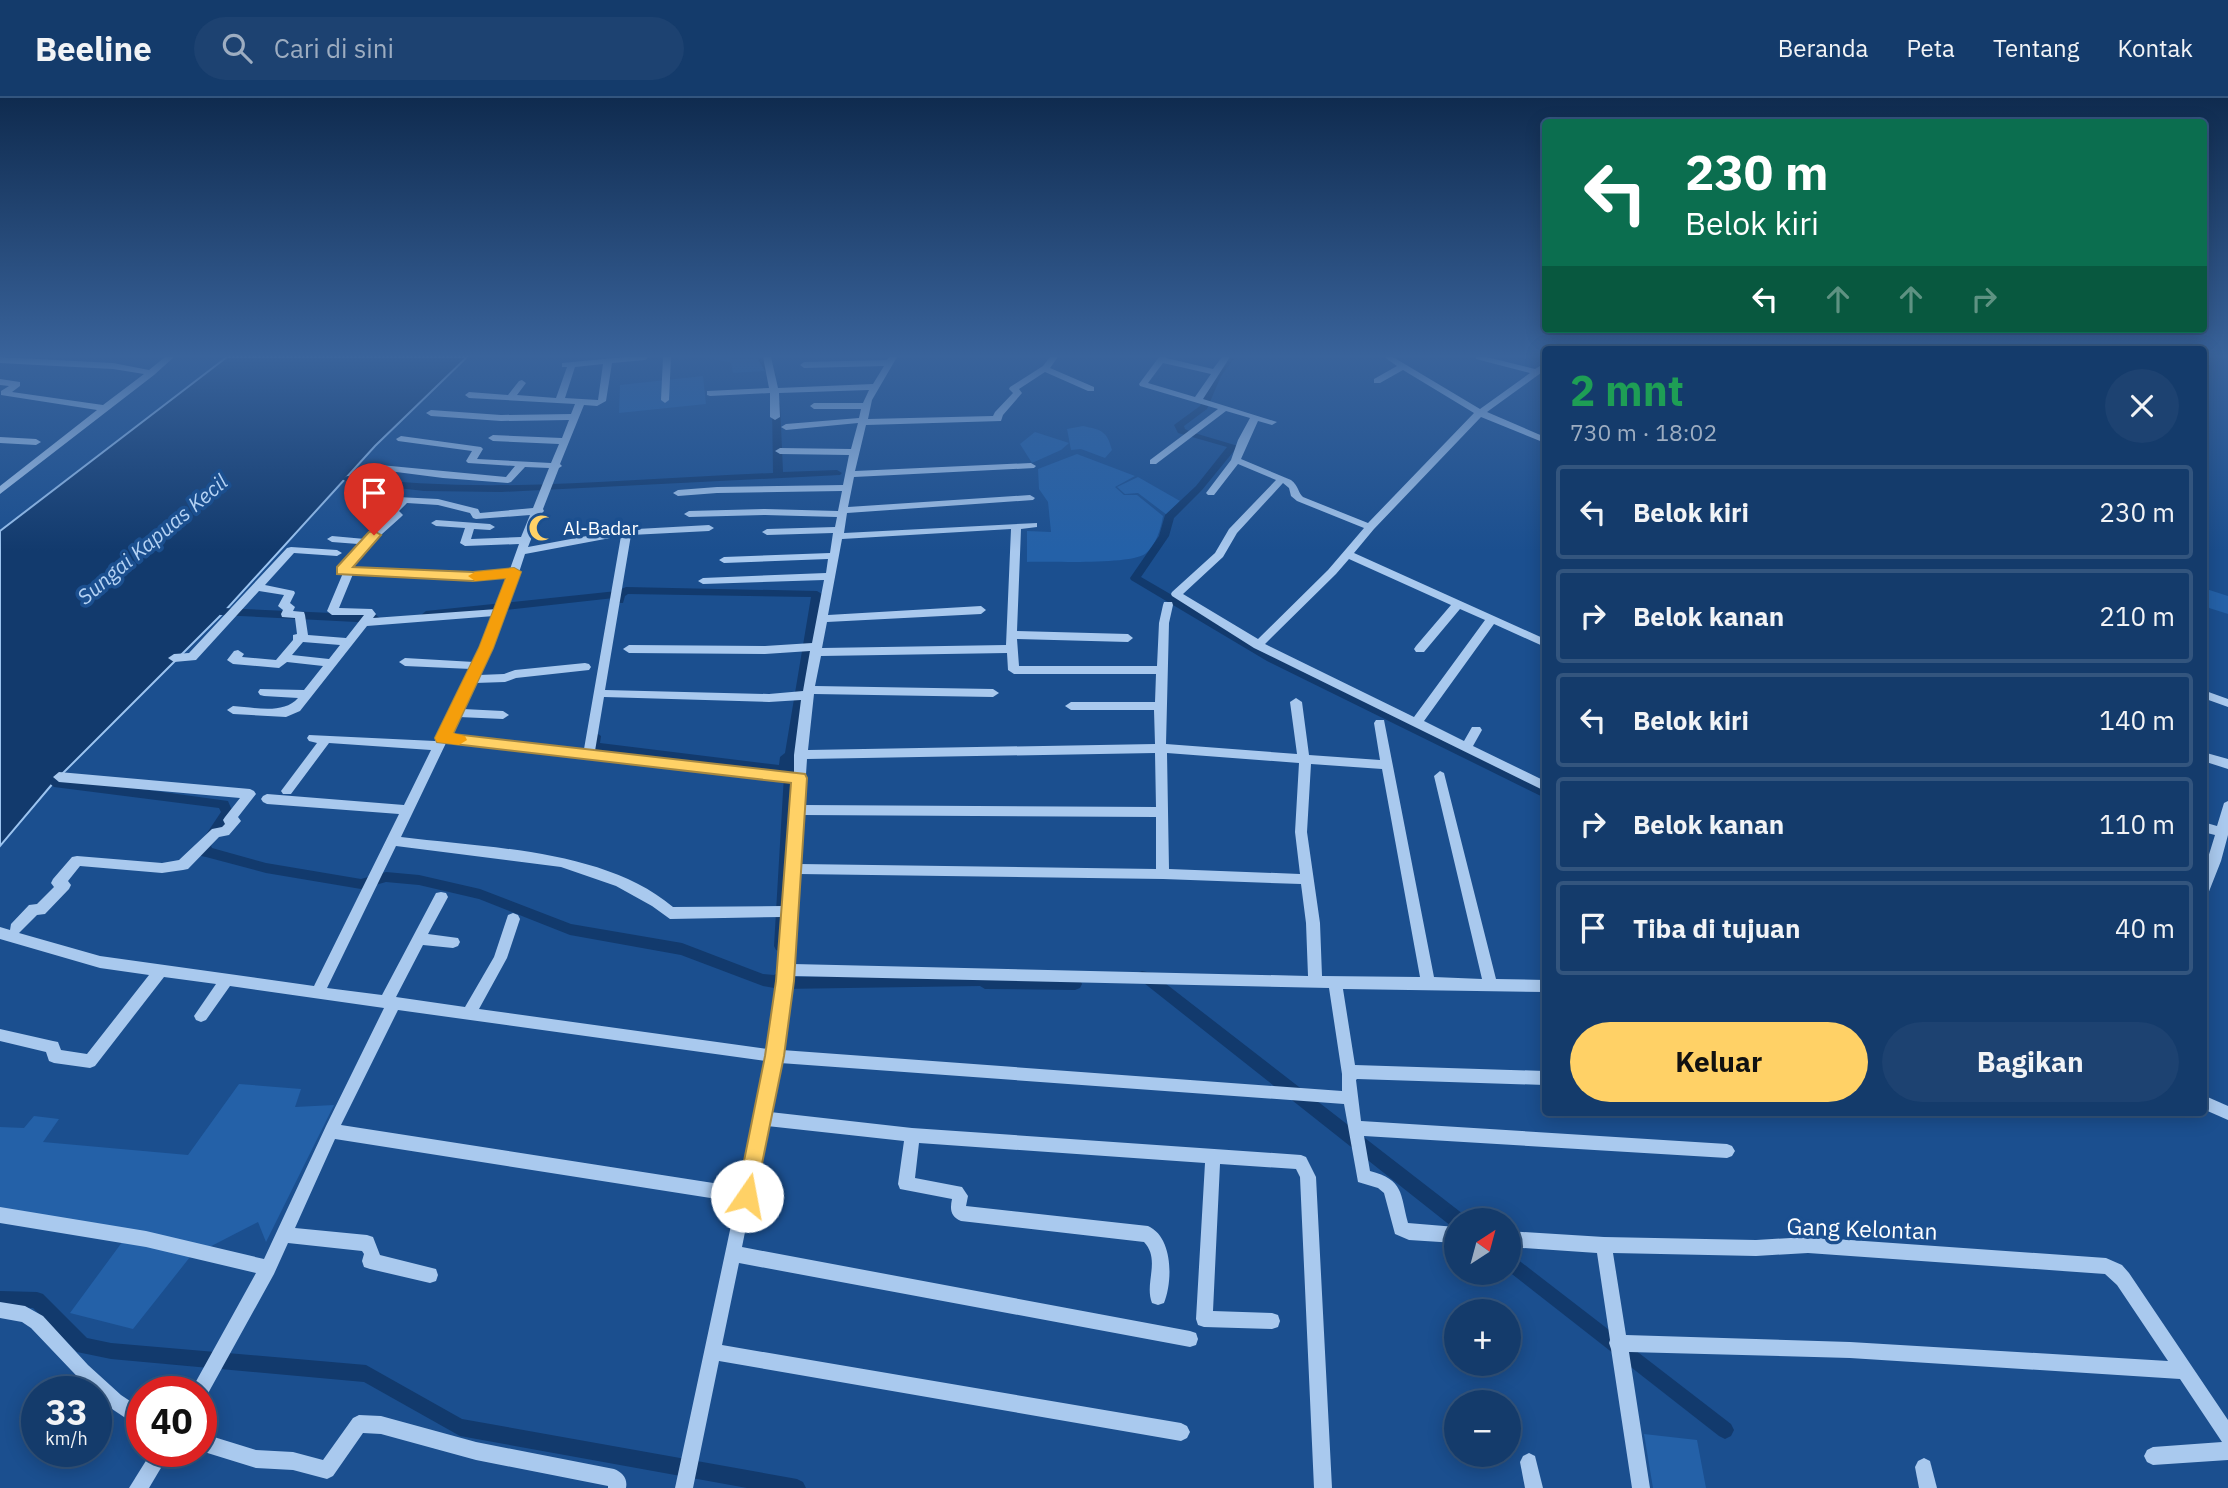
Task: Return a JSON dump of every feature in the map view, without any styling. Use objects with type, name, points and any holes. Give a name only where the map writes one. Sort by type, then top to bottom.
[{"type":"street","points":[[0,491],[85,422]]},
{"type":"street","points":[[519,440],[529,422]]},
{"type":"street","points":[[318,992],[371,890],[478,666],[503,607],[525,540],[574,422]]},
{"type":"street","points":[[786,427],[819,422]]},
{"type":"street","points":[[686,1487],[692,1447],[715,1352],[774,1056],[790,911],[800,752],[808,692],[862,422]]},
{"type":"street","points":[[1153,462],[1208,422]]},
{"type":"street","points":[[1211,493],[1236,460],[1252,422]]},
{"type":"street","points":[[1258,644],[1471,422]]},
{"type":"street","points":[[1501,422],[1542,439]]},
{"type":"street","points":[[493,438],[566,441]]},
{"type":"street","points":[[401,439],[478,449],[471,461],[557,466]]},
{"type":"street","points":[[0,440],[36,442]]},
{"type":"street","points":[[779,451],[855,452]]},
{"type":"street","points":[[1236,460],[1282,479],[1294,487],[1298,498],[1370,527]]},
{"type":"street","points":[[373,466],[508,480],[522,464]]},
{"type":"street","points":[[850,474],[1031,466]]},
{"type":"street","points":[[1282,479],[1233,531],[1219,555],[1175,594],[1261,648],[1466,748],[1542,780]]},
{"type":"street","points":[[678,493],[847,488]]},
{"type":"street","points":[[380,498],[456,505],[475,511],[476,516],[498,517],[504,512],[539,511]]},
{"type":"street","points":[[689,514],[843,512],[1030,498]]},
{"type":"street","points":[[404,500],[393,512],[398,515],[383,532],[375,534],[341,569],[473,576],[514,572]]},
{"type":"street","points":[[436,523],[490,527]]},
{"type":"street","points":[[1016,526],[1011,649],[1012,665],[1017,671],[1163,670]]},
{"type":"street","points":[[767,532],[839,533],[1033,526]]},
{"type":"street","points":[[470,527],[465,542],[525,540]]},
{"type":"street","points":[[521,552],[627,532],[709,528]]},
{"type":"street","points":[[589,753],[627,532]]},
{"type":"street","points":[[332,539],[368,542]]},
{"type":"street","points":[[174,658],[192,657],[291,551],[337,554]]},
{"type":"street","points":[[1347,554],[1542,642]]},
{"type":"street","points":[[724,560],[834,556]]},
{"type":"street","points":[[233,710],[286,713],[291,708],[295,709],[365,620],[368,612],[332,611],[349,571]]},
{"type":"street","points":[[703,581],[831,576]]},
{"type":"street","points":[[238,654],[233,660],[279,664],[300,638],[300,615],[286,614],[290,607],[283,606],[290,593],[258,587]]},
{"type":"street","points":[[1420,649],[1458,604]]},
{"type":"street","points":[[1163,874],[1160,706],[1164,623],[1168,605]]},
{"type":"street","points":[[365,620],[503,607]]},
{"type":"street","points":[[823,619],[981,610]]},
{"type":"street","points":[[1416,723],[1492,619]]},
{"type":"street","points":[[1012,635],[1128,638]]},
{"type":"street","points":[[300,638],[349,642]]},
{"type":"street","points":[[629,649],[1011,649]]},
{"type":"street","points":[[284,658],[332,663]]},
{"type":"street","points":[[405,662],[478,666]]},
{"type":"street","points":[[471,679],[505,678],[515,674],[585,667]]},
{"type":"street","points":[[264,691],[307,694]]},
{"type":"street","points":[[607,694],[769,698],[808,692],[993,693]]},
{"type":"street","points":[[2207,695],[2228,703]]},
{"type":"street","points":[[1296,702],[1304,760],[1301,832],[1313,923],[1315,981]]},
{"type":"street","points":[[1071,706],[1160,706]]},
{"type":"street","points":[[455,713],[503,715]]},
{"type":"street","points":[[1380,723],[1415,916],[1424,947],[1427,981]]},
{"type":"street","points":[[1466,748],[1476,730]]},
{"type":"street","points":[[287,791],[320,738],[441,742],[589,753],[799,778]]},
{"type":"street","points":[[800,752],[1161,748],[1388,765]]},
{"type":"street","points":[[2207,757],[2228,764]]},
{"type":"street","points":[[1440,776],[1491,986]]},
{"type":"street","points":[[16,928],[34,909],[40,910],[64,885],[58,883],[77,861],[162,868],[183,865],[192,853],[210,842],[216,832],[225,832],[235,821],[229,820],[250,794],[59,777]]},
{"type":"street","points":[[267,799],[409,810]]},
{"type":"street","points":[[2207,879],[2223,833],[2228,806]]},
{"type":"street","points":[[797,810],[1163,812]]},
{"type":"street","points":[[2207,828],[2223,833]]},
{"type":"street","points":[[394,841],[561,862],[621,882],[657,902],[666,911],[677,914],[790,911]]},
{"type":"street","points":[[793,869],[1163,874],[1306,879]]},
{"type":"street","points":[[209,1376],[268,1268],[419,939],[441,897]]},
{"type":"street","points":[[469,1013],[500,958],[513,919]]},
{"type":"street","points":[[0,933],[93,961],[774,1056],[1350,1098]]},
{"type":"street","points":[[419,939],[453,942]]},
{"type":"street","points":[[1,1037],[53,1047],[54,1056],[90,1061],[160,970]]},
{"type":"street","points":[[784,975],[1427,981],[1491,986],[1542,986]]},
{"type":"street","points":[[201,1016],[227,980]]},
{"type":"street","points":[[1335,981],[1363,1177],[1382,1182],[1391,1189],[1401,1228],[1409,1232],[1444,1234]]},
{"type":"street","points":[[1349,1074],[1361,1072],[1542,1078]]},
{"type":"street","points":[[2207,1104],[2228,1113]]},
{"type":"street","points":[[763,1118],[912,1135],[1297,1161],[1306,1169],[1323,1488]]},
{"type":"street","points":[[1356,1128],[1727,1151]]},
{"type":"street","points":[[331,1131],[747,1196]]},
{"type":"street","points":[[912,1135],[906,1184],[956,1192],[960,1196],[958,1209],[961,1213],[1148,1234],[1160,1251],[1158,1297]]},
{"type":"street","points":[[1213,1154],[1204,1319],[1272,1321]]},
{"type":"street","points":[[0,1215],[146,1239],[268,1268]]},
{"type":"street","points":[[283,1235],[367,1243],[372,1254],[370,1261],[429,1275]]},
{"type":"street","name":"Gang Kelontan","points":[[1521,1240],[1604,1245],[1756,1248],[1808,1245],[2095,1265],[2116,1271],[2184,1371]]},
{"type":"street","points":[[1604,1245],[1641,1488]]},
{"type":"street","points":[[735,1254],[1190,1339]]},
{"type":"street","points":[[0,1310],[25,1314],[37,1322],[82,1371],[126,1407]]},
{"type":"street","points":[[1617,1343],[1850,1350],[2184,1371],[2228,1436]]},
{"type":"street","points":[[715,1352],[1181,1432]]},
{"type":"street","points":[[217,1447],[256,1459],[293,1461],[327,1470],[359,1424],[382,1425],[476,1451],[614,1478],[618,1483],[617,1488]]},
{"type":"street","points":[[2153,1456],[2228,1451]]},
{"type":"street","points":[[1530,1462],[1534,1488]]},
{"type":"street","points":[[138,1488],[152,1467]]},
{"type":"street","points":[[1924,1467],[1928,1488]]},
{"type":"shaded area","points":[[1083,426],[1099,430],[1106,435],[1112,450],[1105,458],[1081,449],[1071,450],[1067,429]]},
{"type":"shaded area","points":[[1035,432],[1069,443],[1061,450],[1032,463],[1020,444]]},
{"type":"shaded area","points":[[1077,454],[1135,476],[1115,487],[1124,495],[1137,495],[1163,516],[1155,542],[1145,554],[1123,560],[1027,562],[1027,531],[1051,532],[1048,502],[1039,489],[1038,469]]},
{"type":"shaded area","points":[[1138,477],[1180,501],[1167,515],[1138,493],[1125,494],[1117,487]]},
{"type":"shaded area","points":[[2207,589],[2228,596],[2228,614],[2207,607]]},
{"type":"shaded area","points":[[239,1084],[301,1089],[295,1107],[334,1105],[266,1242],[258,1222],[190,1257],[133,1329],[70,1313],[131,1230],[0,1208],[0,1127],[24,1128],[34,1116],[59,1119],[43,1142],[188,1155]]},
{"type":"shaded area","points":[[1644,1434],[1697,1440],[1706,1488],[1653,1488]]},
{"type":"water","name":"Sungai Kapuas Kecil","points":[[142,422],[400,422],[224,612],[54,782],[0,846],[0,531]]},
{"type":"waterway","points":[[777,422],[778,475]]},
{"type":"waterway","points":[[1183,422],[1179,425],[1181,431],[1233,446],[1199,488],[1169,517],[1164,536],[1135,578],[1271,658],[1542,792]]},
{"type":"waterway","points":[[778,475],[837,473]]},
{"type":"waterway","points":[[347,479],[424,488],[501,489],[778,475]]},
{"type":"waterway","points":[[620,594],[626,590],[817,594],[791,754],[781,946]]},
{"type":"waterway","points":[[426,615],[620,594]]},
{"type":"waterway","points":[[619,601],[620,594]]},
{"type":"waterway","points":[[224,612],[376,619]]},
{"type":"waterway","points":[[595,736],[593,747],[784,770],[786,757]]},
{"type":"waterway","points":[[54,782],[224,804],[227,813],[205,845],[206,852],[266,868],[361,884],[386,877],[419,880],[480,894],[570,929],[682,949],[763,980],[780,981]]},
{"type":"waterway","points":[[1142,977],[1147,977],[1444,1210]]},
{"type":"waterway","points":[[780,981],[780,983],[991,980]]},
{"type":"waterway","points":[[780,981],[784,981]]},
{"type":"waterway","points":[[985,983],[1075,984]]},
{"type":"waterway","points":[[1521,1270],[1725,1430]]},
{"type":"waterway","points":[[0,1299],[37,1300],[83,1346],[111,1351],[366,1374],[460,1427],[797,1488]]},
{"type":"slow traffic","points":[[459,740],[443,738],[486,648],[514,572],[475,576]]},
{"type":"place","name":"Al-Badar","points":[[542,528]]},
{"type":"route","points":[[374,535],[342,570],[473,576],[514,572],[486,648],[443,738],[799,778],[785,981],[774,1056],[747,1196]]}]
